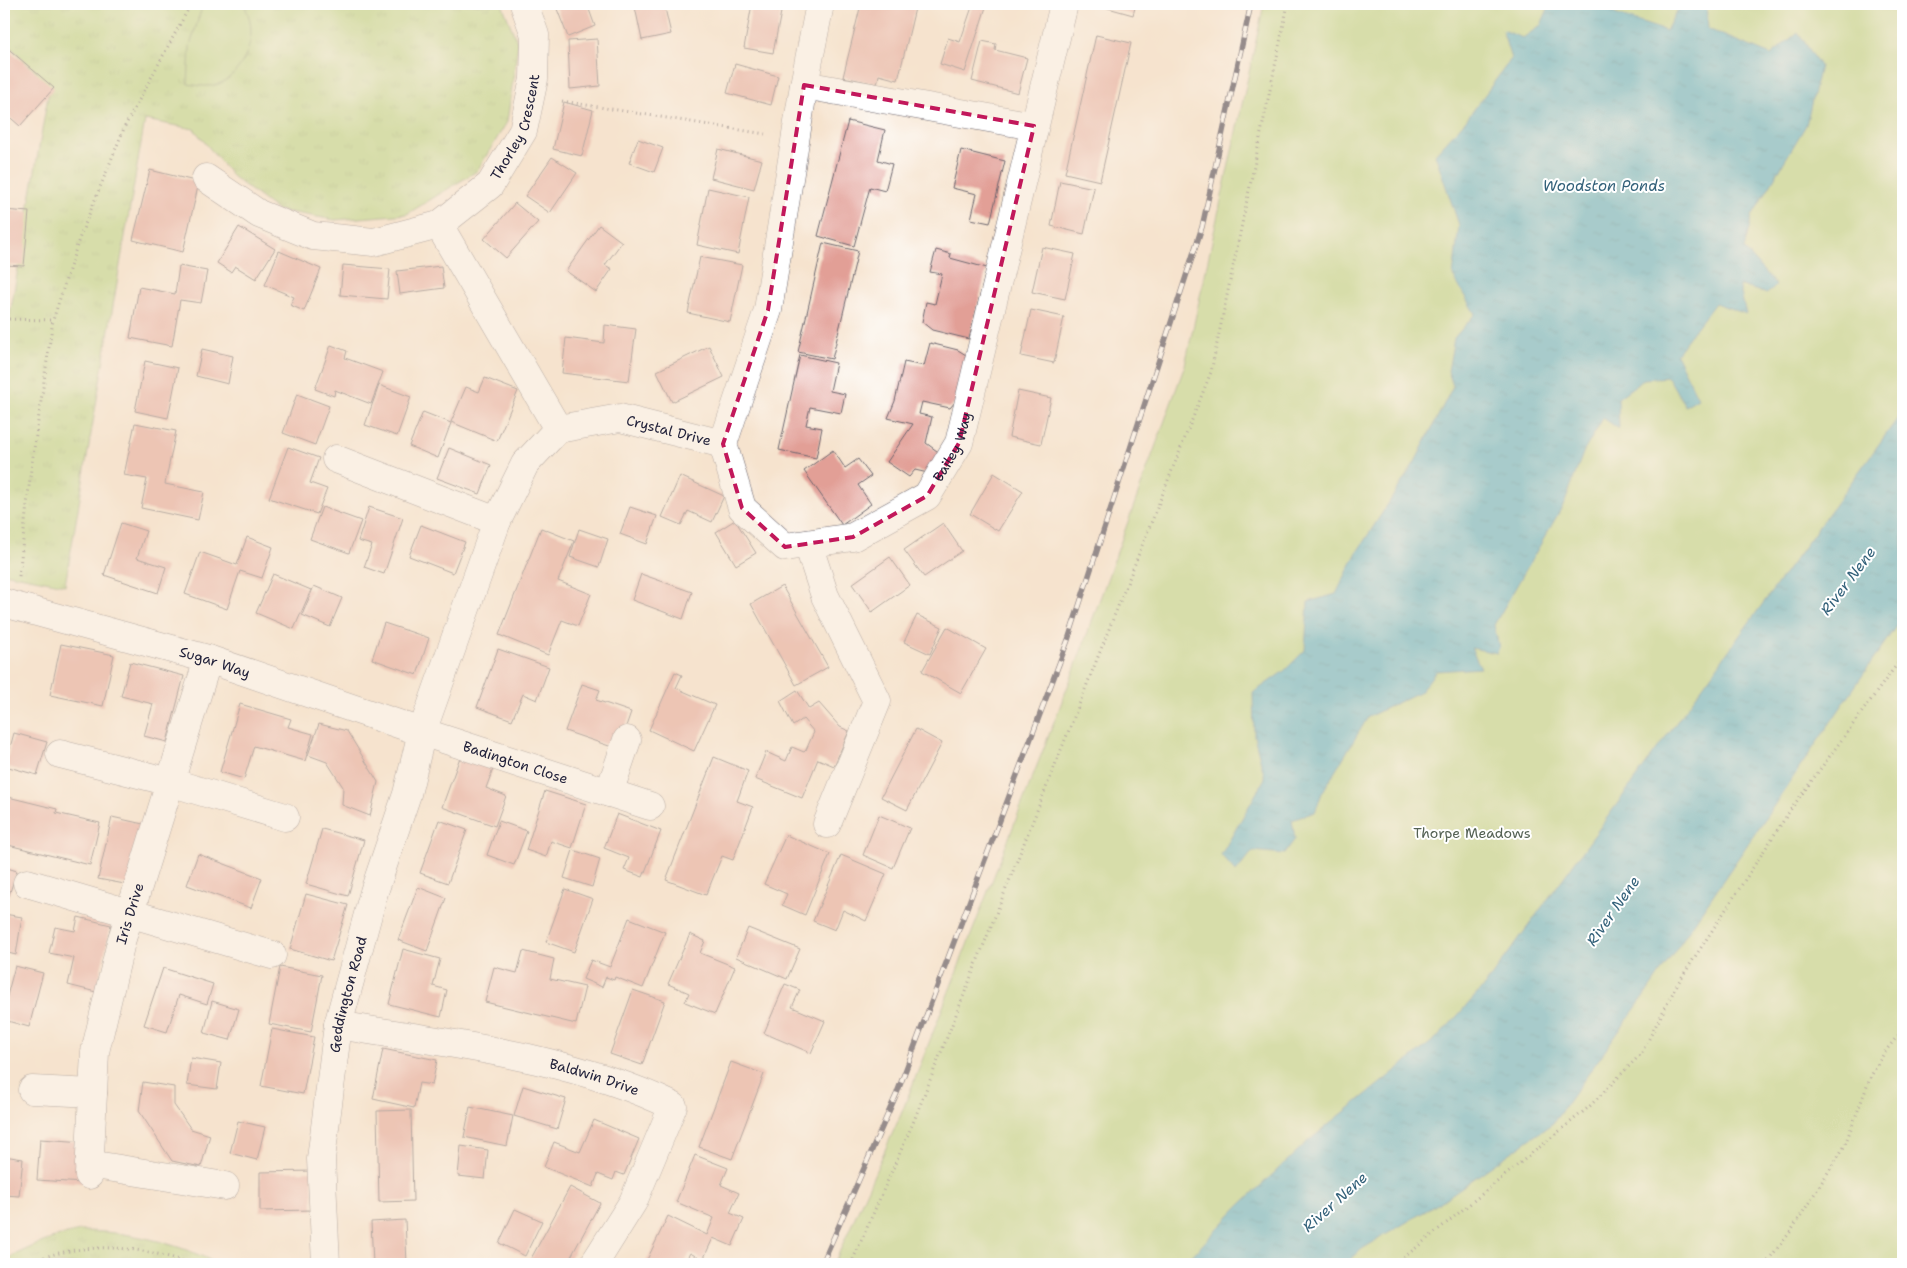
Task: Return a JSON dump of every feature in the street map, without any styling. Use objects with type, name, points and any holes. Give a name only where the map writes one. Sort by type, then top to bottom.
[{"type":"street","name":"Thorley Crescent","points":[[206,178],[259,214],[313,236],[374,242],[439,225],[490,185],[523,131],[534,79],[535,35],[524,4]]},
{"type":"street","name":"Crystal Drive","points":[[558,429],[620,418],[723,444],[768,310],[804,85],[820,4]]},
{"type":"street","name":"Bailey Way","points":[[723,444],[742,508],[785,547],[853,537],[927,496],[959,443],[1064,4]]},
{"type":"street","points":[[804,85],[1034,126]]},
{"type":"street","points":[[422,732],[497,521],[525,464],[558,429],[439,225]]},
{"type":"street","points":[[336,459],[497,521]]},
{"type":"street","points":[[808,544],[825,596],[877,702],[827,824]]},
{"type":"street","name":"Sugar Way","points":[[10,604],[208,659],[422,732]]},
{"type":"street","name":"Iris Drive","points":[[208,659],[130,913],[95,1052],[89,1169],[225,1186]]},
{"type":"street","name":"Badington Close","points":[[422,732],[650,806]]},
{"type":"street","name":"Geddington Road","points":[[326,1264],[321,1159],[338,1025],[374,892],[407,794],[422,732]]},
{"type":"street","points":[[609,792],[627,740]]},
{"type":"street","points":[[60,754],[170,782],[286,817]]},
{"type":"street","points":[[28,883],[272,955]]},
{"type":"street","name":"Baldwin Drive","points":[[338,1025],[527,1057],[644,1092],[673,1106],[633,1202],[594,1264]]},
{"type":"street","points":[[32,1090],[93,1093]]},
{"type":"path","points":[[10,604],[53,320],[79,239],[125,126],[191,4]]},
{"type":"path","points":[[851,1264],[914,1123],[1210,372],[1288,4]]},
{"type":"path","points":[[530,96],[796,138]]},
{"type":"path","points":[[4,319],[53,320]]},
{"type":"path","points":[[1396,1264],[1589,1108],[1641,1054],[1678,983],[1791,809],[1903,656]]},
{"type":"path","points":[[1765,1264],[1791,1231],[1844,1147],[1871,1076],[1884,1054],[1903,1029]]},
{"type":"path","points":[[25,1264],[60,1254],[111,1246],[164,1254],[191,1264]]},
{"type":"highlighted area","points":[[804,85],[1034,126],[959,443],[927,496],[853,537],[785,547],[742,508],[723,444],[768,310]]},
{"type":"green space","points":[[4,4],[502,4],[518,44],[507,122],[477,171],[407,214],[335,220],[277,210],[232,176],[194,129],[145,120],[65,585],[4,573],[4,349],[49,90],[34,70],[4,41]]},
{"type":"green space","points":[[203,4],[243,4],[251,25],[249,47],[239,67],[223,82],[210,86],[188,84],[190,46]]},
{"type":"green space","name":"Thorpe Meadows","points":[[1264,4],[1903,4],[1903,1264],[834,1264],[902,1112],[1073,673],[1185,365]]},
{"type":"green space","points":[[80,1231],[115,1233],[151,1239],[202,1256],[218,1264],[6,1264],[6,1259],[33,1246]]},
{"type":"water","name":"Woodston Ponds","points":[[1550,4],[1609,4],[1615,14],[1666,31],[1676,12],[1684,6],[1706,4],[1708,29],[1771,55],[1798,32],[1820,66],[1806,125],[1752,216],[1744,249],[1776,285],[1767,294],[1739,285],[1746,314],[1715,303],[1676,354],[1698,398],[1685,406],[1668,377],[1644,379],[1618,398],[1619,429],[1603,418],[1583,453],[1565,502],[1494,625],[1499,647],[1497,653],[1471,648],[1481,668],[1436,671],[1421,691],[1368,717],[1322,793],[1315,812],[1292,820],[1295,839],[1284,854],[1253,851],[1236,872],[1221,855],[1265,778],[1254,736],[1253,693],[1284,671],[1305,650],[1308,602],[1336,594],[1357,552],[1415,462],[1453,386],[1448,371],[1454,338],[1475,314],[1453,276],[1459,225],[1435,154],[1467,119],[1511,59],[1502,30],[1523,38],[1541,25]]},
{"type":"water","name":"River Nene","points":[[1903,411],[1903,616],[1645,995],[1553,1123],[1442,1201],[1362,1249],[1346,1264],[1184,1264],[1239,1206],[1307,1142],[1440,1035],[1486,984]]},
{"type":"building","points":[[555,4],[587,4],[595,26],[568,37]]},
{"type":"building","points":[[649,4],[664,4],[671,34],[642,40],[635,7]]},
{"type":"building","points":[[752,4],[782,7],[773,53],[744,48]]},
{"type":"building","points":[[861,4],[916,4],[898,80],[879,75],[877,84],[843,77]]},
{"type":"building","points":[[973,4],[987,4],[965,72],[940,64],[948,38],[960,42]]},
{"type":"building","points":[[1102,4],[1136,4],[1133,15],[1101,6]]},
{"type":"building","points":[[1096,35],[1131,43],[1100,181],[1065,173]]},
{"type":"building","points":[[597,39],[600,86],[570,89],[568,41]]},
{"type":"building","points":[[982,41],[996,44],[995,50],[1027,58],[1018,93],[972,81]]},
{"type":"building","points":[[4,45],[54,88],[20,126],[4,112]]},
{"type":"building","points":[[735,64],[778,76],[771,105],[727,93]]},
{"type":"building","points":[[564,102],[593,110],[582,156],[553,149]]},
{"type":"building","points":[[848,121],[885,130],[878,160],[892,164],[885,191],[870,187],[854,246],[818,236]]},
{"type":"building","points":[[638,139],[663,148],[654,172],[629,163]]},
{"type":"building","points":[[4,146],[8,146],[6,177],[4,177]]},
{"type":"building","points":[[718,149],[762,160],[754,189],[711,178]]},
{"type":"building","points":[[961,150],[1005,161],[990,223],[971,219],[977,194],[952,188]]},
{"type":"building","points":[[552,157],[577,173],[550,213],[525,196]]},
{"type":"building","points":[[150,170],[199,182],[183,252],[133,240]]},
{"type":"building","points":[[1060,181],[1094,188],[1084,234],[1051,226]]},
{"type":"building","points":[[708,188],[749,197],[738,254],[697,245]]},
{"type":"building","points":[[515,203],[538,222],[506,258],[484,239]]},
{"type":"building","points":[[4,210],[29,212],[24,266],[4,265]]},
{"type":"building","points":[[599,225],[622,242],[605,265],[612,269],[596,292],[566,271]]},
{"type":"building","points":[[239,227],[275,249],[256,279],[235,266],[231,272],[217,263]]},
{"type":"building","points":[[823,243],[858,251],[832,359],[798,352]]},
{"type":"building","points":[[1042,247],[1075,254],[1065,299],[1032,292]]},
{"type":"building","points":[[936,250],[951,254],[950,258],[987,268],[969,339],[932,330],[922,322],[926,302],[935,304],[942,274],[930,272]]},
{"type":"building","points":[[279,251],[321,269],[304,311],[290,305],[294,297],[265,285]]},
{"type":"building","points":[[700,257],[742,265],[730,322],[688,313]]},
{"type":"building","points":[[343,265],[390,269],[387,299],[340,295]]},
{"type":"building","points":[[179,266],[207,271],[201,303],[180,300],[172,346],[130,338],[139,287],[175,294]]},
{"type":"building","points":[[441,266],[444,288],[400,294],[397,271]]},
{"type":"building","points":[[1031,310],[1064,317],[1054,363],[1021,356]]},
{"type":"building","points":[[605,325],[636,329],[629,381],[562,373],[566,338],[604,343]]},
{"type":"building","points":[[930,343],[958,350],[966,355],[956,401],[950,408],[922,402],[919,414],[932,417],[926,443],[941,454],[928,473],[915,470],[909,477],[887,462],[913,424],[888,418],[895,401],[904,362],[924,366]]},
{"type":"building","points":[[331,345],[347,351],[345,358],[383,372],[371,404],[335,390],[334,396],[315,389]]},
{"type":"building","points":[[709,346],[724,377],[672,402],[657,371]]},
{"type":"building","points":[[202,349],[233,356],[228,384],[196,376]]},
{"type":"building","points":[[800,355],[836,363],[830,391],[845,394],[841,413],[810,407],[806,425],[822,428],[816,458],[779,450]]},
{"type":"building","points":[[145,361],[178,368],[168,418],[135,411]]},
{"type":"building","points":[[485,378],[518,391],[497,441],[451,422],[466,387],[479,392]]},
{"type":"building","points":[[379,385],[411,397],[397,436],[365,425]]},
{"type":"building","points":[[1018,391],[1051,398],[1041,444],[1009,437]]},
{"type":"building","points":[[297,394],[329,406],[315,445],[283,433]]},
{"type":"building","points":[[423,412],[451,423],[438,458],[409,446]]},
{"type":"building","points":[[135,423],[176,431],[165,484],[204,492],[198,520],[141,508],[147,479],[124,475]]},
{"type":"building","points":[[288,447],[319,458],[310,483],[327,489],[317,514],[269,498]]},
{"type":"building","points":[[449,448],[491,465],[480,494],[437,478]]},
{"type":"building","points":[[833,450],[845,468],[858,459],[871,476],[858,485],[871,504],[842,525],[804,471]]},
{"type":"building","points":[[994,473],[1023,491],[998,531],[970,514]]},
{"type":"building","points":[[680,476],[724,496],[712,522],[688,511],[681,525],[662,517]]},
{"type":"building","points":[[322,507],[361,521],[349,553],[310,539]]},
{"type":"building","points":[[369,507],[403,518],[384,574],[364,567],[372,545],[358,541]]},
{"type":"building","points":[[630,507],[657,516],[647,544],[620,534]]},
{"type":"building","points":[[735,520],[756,553],[736,565],[716,532]]},
{"type":"building","points":[[121,523],[146,531],[137,558],[166,567],[158,593],[104,575]]},
{"type":"building","points":[[943,523],[962,551],[924,577],[904,550]]},
{"type":"building","points":[[421,525],[465,542],[453,573],[409,556]]},
{"type":"building","points":[[541,528],[574,541],[558,581],[591,594],[578,626],[562,620],[548,655],[499,635]]},
{"type":"building","points":[[579,529],[608,539],[599,567],[570,557]]},
{"type":"building","points":[[247,537],[273,547],[262,578],[240,571],[227,609],[185,594],[200,552],[237,565]]},
{"type":"building","points":[[890,557],[910,585],[872,612],[852,584]]},
{"type":"building","points":[[273,574],[311,590],[294,629],[256,613]]},
{"type":"building","points":[[641,574],[692,592],[683,619],[632,600]]},
{"type":"building","points":[[314,586],[342,598],[330,627],[302,615]]},
{"type":"building","points":[[782,586],[828,667],[796,685],[751,604]]},
{"type":"building","points":[[917,615],[942,627],[930,654],[904,642]]},
{"type":"building","points":[[384,623],[429,638],[417,675],[372,659]]},
{"type":"building","points":[[947,627],[986,649],[961,693],[922,671]]},
{"type":"building","points":[[61,644],[114,655],[103,706],[50,695]]},
{"type":"building","points":[[498,649],[549,667],[537,700],[523,694],[512,720],[477,707]]},
{"type":"building","points":[[130,662],[184,676],[167,742],[144,736],[153,704],[121,696]]},
{"type":"building","points":[[675,672],[682,675],[676,688],[715,705],[694,751],[649,730]]},
{"type":"building","points":[[582,684],[600,690],[596,700],[631,712],[618,749],[565,731]]},
{"type":"building","points":[[797,690],[809,709],[819,703],[840,727],[849,731],[834,766],[818,759],[802,798],[755,779],[766,752],[786,761],[792,747],[804,752],[806,750],[814,732],[803,719],[793,726],[780,701]]},
{"type":"building","points":[[240,704],[291,719],[288,727],[313,734],[305,761],[254,746],[244,779],[220,772]]},
{"type":"building","points":[[319,724],[347,731],[378,782],[370,816],[342,805],[343,787],[327,762],[308,755]]},
{"type":"building","points":[[916,729],[942,743],[907,810],[881,797]]},
{"type":"building","points":[[14,733],[47,742],[37,775],[5,766]]},
{"type":"building","points":[[463,749],[496,761],[486,788],[506,796],[495,826],[442,807]]},
{"type":"building","points":[[714,757],[748,771],[737,801],[753,807],[733,860],[722,856],[706,895],[666,880]]},
{"type":"building","points":[[545,791],[586,804],[572,848],[551,841],[546,857],[526,850]]},
{"type":"building","points":[[4,796],[57,809],[56,813],[100,823],[90,865],[4,844]]},
{"type":"building","points":[[617,814],[661,831],[643,877],[624,870],[629,858],[604,848]]},
{"type":"building","points":[[879,815],[910,828],[893,868],[863,855]]},
{"type":"building","points":[[112,817],[143,824],[130,885],[98,879]]},
{"type":"building","points":[[439,820],[467,830],[448,883],[420,873]]},
{"type":"building","points":[[499,821],[527,831],[514,865],[487,855]]},
{"type":"building","points":[[322,829],[364,840],[348,896],[306,884]]},
{"type":"building","points":[[786,835],[830,854],[805,915],[782,905],[787,894],[764,884]]},
{"type":"building","points":[[573,850],[600,859],[592,887],[564,878]]},
{"type":"building","points":[[198,854],[262,878],[251,908],[187,885]]},
{"type":"building","points":[[841,855],[886,874],[866,921],[843,910],[835,930],[813,921]]},
{"type":"building","points":[[4,867],[17,871],[7,901],[4,900]]},
{"type":"building","points":[[418,887],[446,898],[427,951],[398,940]]},
{"type":"building","points":[[565,889],[593,899],[574,952],[546,942]]},
{"type":"building","points":[[306,894],[348,905],[331,961],[290,949]]},
{"type":"building","points":[[4,914],[22,917],[16,955],[4,952]]},
{"type":"building","points":[[78,917],[111,925],[96,992],[68,985],[74,958],[49,953],[55,927],[75,931]]},
{"type":"building","points":[[629,918],[665,932],[643,988],[615,977],[614,980],[606,977],[602,987],[583,979],[591,960],[610,967]]},
{"type":"building","points":[[748,928],[800,949],[787,979],[736,957]]},
{"type":"building","points":[[690,934],[705,941],[700,953],[735,967],[715,1014],[685,1002],[689,993],[668,984]]},
{"type":"building","points":[[403,949],[440,959],[433,986],[447,990],[441,1017],[389,1004]]},
{"type":"building","points":[[523,951],[554,959],[550,979],[585,987],[576,1024],[485,1002],[494,967],[517,973]]},
{"type":"building","points":[[15,966],[43,973],[29,1027],[4,1020],[4,1007]]},
{"type":"building","points":[[280,967],[322,975],[311,1032],[269,1024]]},
{"type":"building","points":[[163,968],[213,984],[207,1004],[179,995],[167,1032],[144,1025]]},
{"type":"building","points":[[785,984],[800,990],[792,1007],[825,1021],[811,1053],[764,1033]]},
{"type":"building","points":[[633,990],[665,1001],[642,1065],[610,1054]]},
{"type":"building","points":[[212,1001],[239,1009],[230,1040],[204,1033]]},
{"type":"building","points":[[272,1029],[314,1037],[303,1094],[261,1086]]},
{"type":"building","points":[[383,1049],[437,1060],[432,1085],[419,1083],[414,1108],[373,1099]]},
{"type":"building","points":[[191,1058],[221,1063],[217,1089],[187,1085]]},
{"type":"building","points":[[731,1062],[764,1074],[732,1159],[699,1147]]},
{"type":"building","points":[[143,1082],[174,1087],[174,1105],[191,1129],[210,1135],[201,1167],[172,1161],[139,1111]]},
{"type":"building","points":[[523,1086],[566,1099],[557,1129],[514,1116]]},
{"type":"building","points":[[470,1107],[513,1116],[507,1146],[464,1137]]},
{"type":"building","points":[[411,1110],[413,1201],[379,1202],[377,1111]]},
{"type":"building","points":[[594,1120],[639,1139],[624,1175],[616,1172],[613,1180],[598,1174],[593,1187],[544,1167],[554,1142],[580,1152]]},
{"type":"building","points":[[238,1121],[265,1127],[257,1160],[230,1153]]},
{"type":"building","points":[[40,1139],[86,1142],[83,1183],[37,1180]]},
{"type":"building","points":[[461,1146],[488,1150],[485,1179],[458,1176]]},
{"type":"building","points":[[695,1155],[728,1168],[721,1185],[739,1193],[730,1213],[744,1219],[732,1246],[713,1238],[703,1260],[690,1253],[684,1264],[645,1264],[668,1216],[707,1235],[714,1218],[676,1202]]},
{"type":"building","points":[[4,1156],[23,1159],[19,1196],[4,1195]]},
{"type":"building","points":[[312,1171],[313,1210],[260,1211],[260,1172]]},
{"type":"building","points":[[570,1187],[600,1203],[567,1264],[528,1264]]},
{"type":"building","points":[[515,1209],[542,1221],[525,1256],[499,1243]]},
{"type":"building","points":[[405,1220],[407,1264],[373,1264],[371,1222]]},
{"type":"railway","points":[[822,1264],[897,1093],[1068,640],[1202,227],[1251,4]]}]
